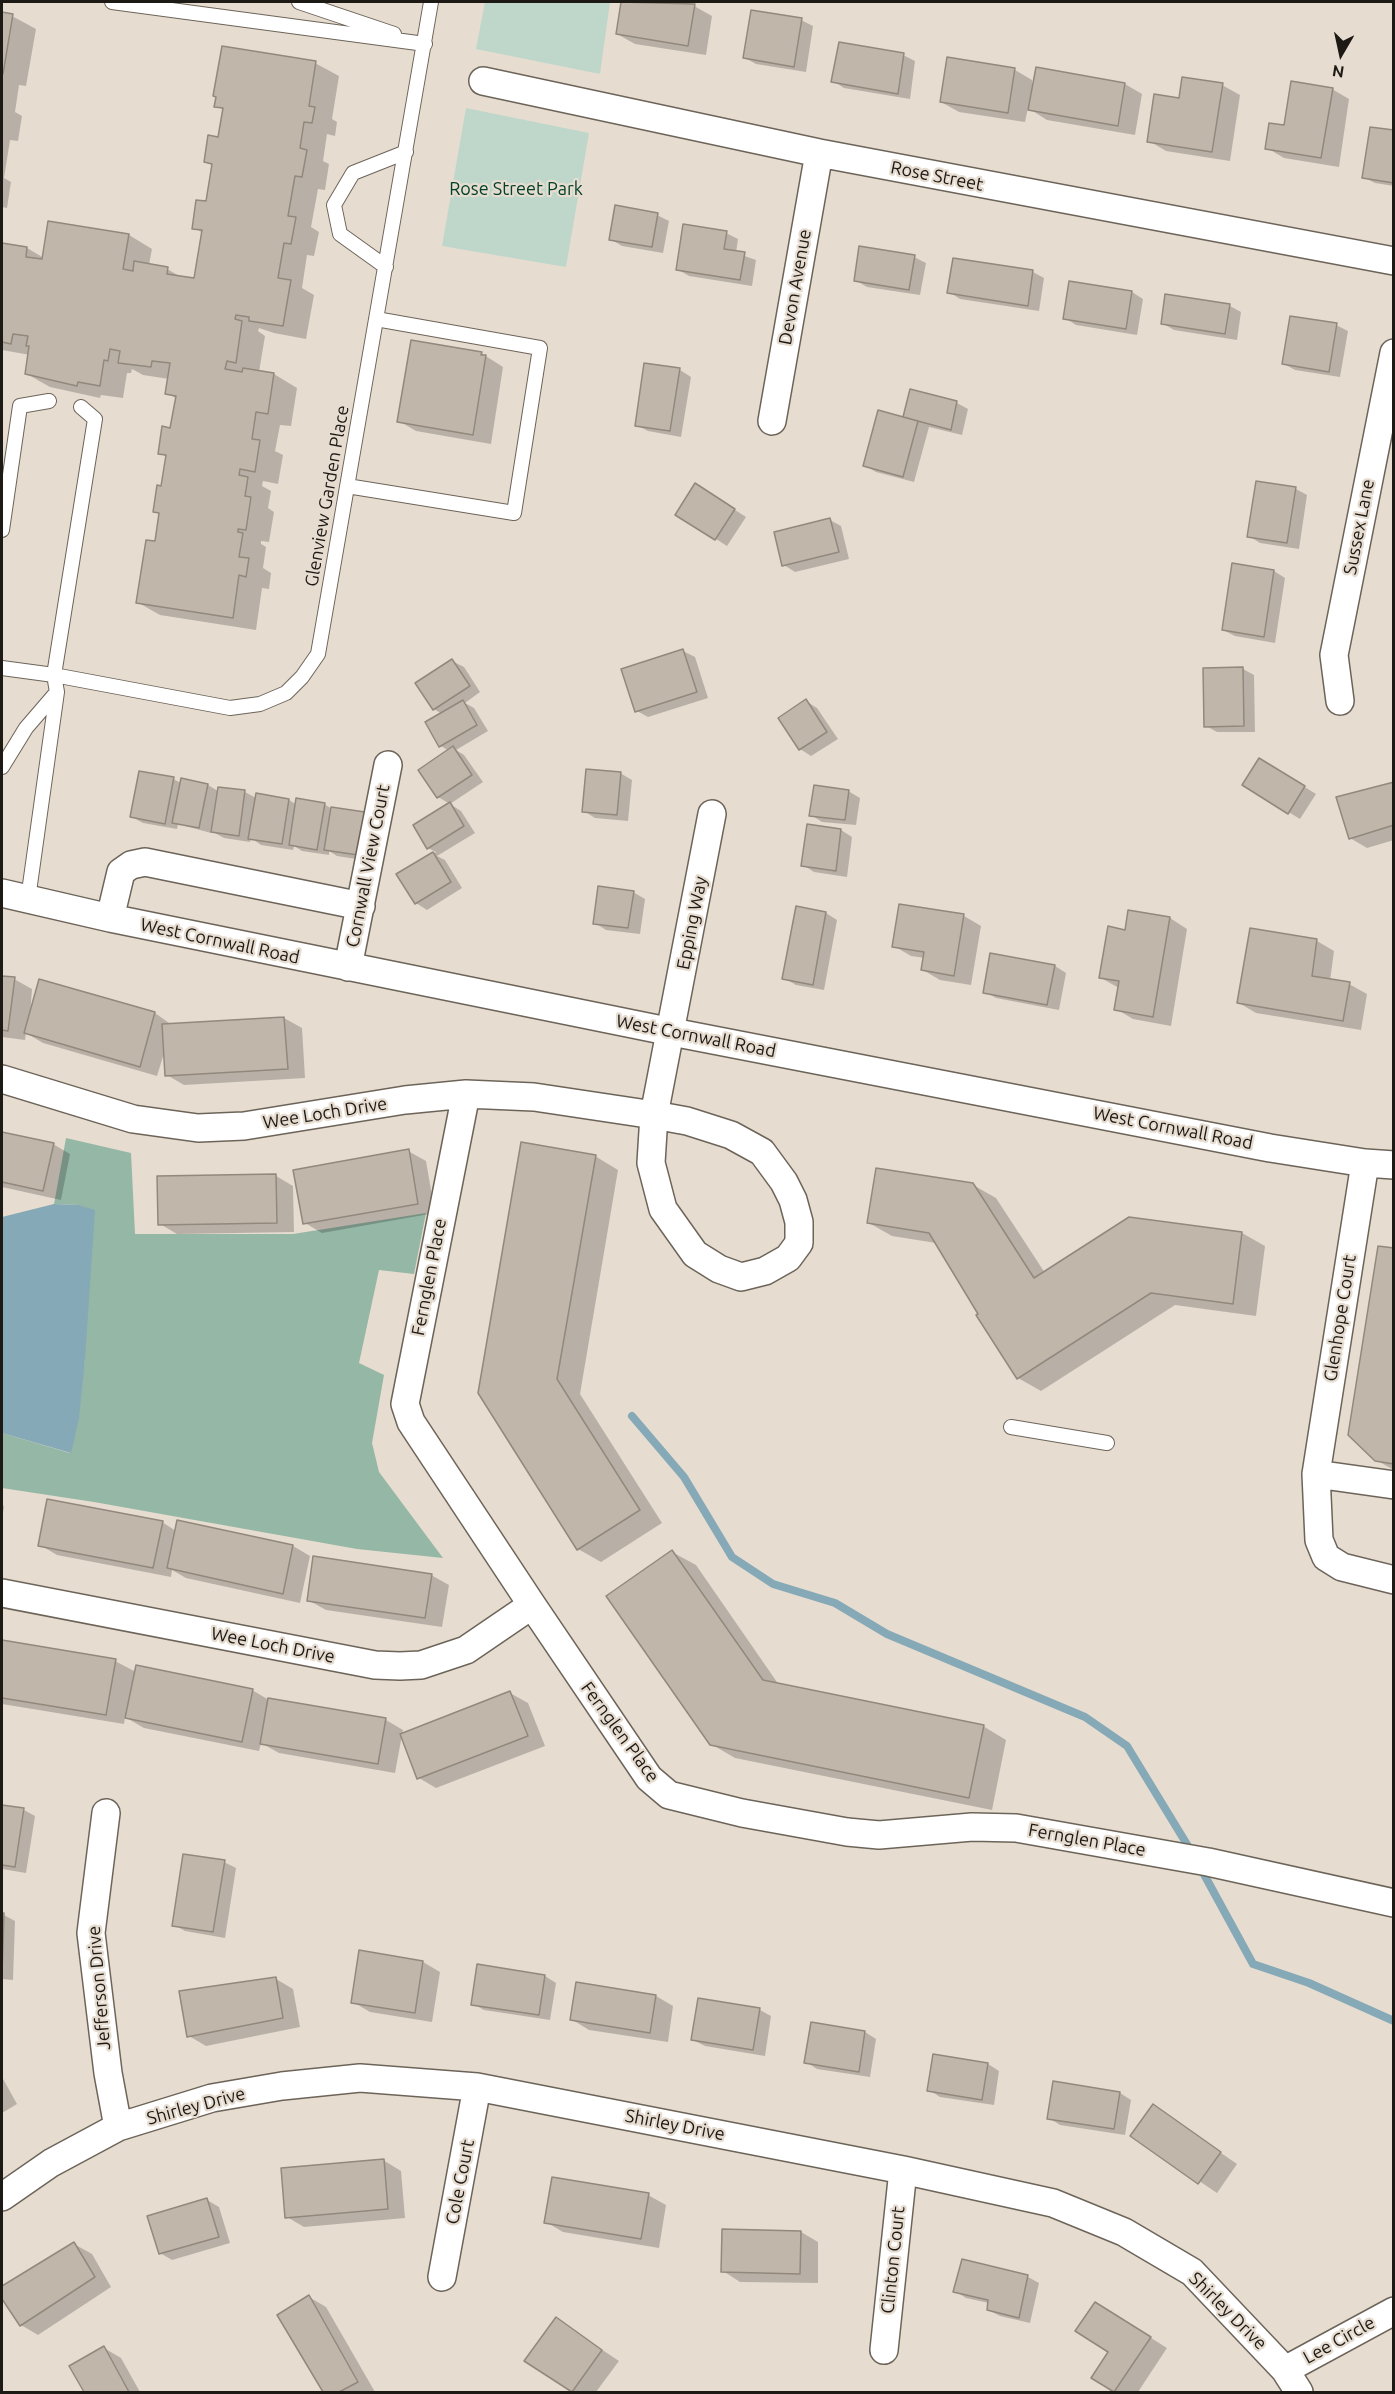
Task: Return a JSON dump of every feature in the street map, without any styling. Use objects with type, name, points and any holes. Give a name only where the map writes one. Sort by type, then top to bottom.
[{"type":"street","name":"Rose Street","points":[[483,81],[819,153],[1394,261]]},
{"type":"street","name":"Devon Avenue","points":[[772,421],[819,153]]},
{"type":"street","name":"Sussex Lane","points":[[1340,701],[1334,655],[1394,353]]},
{"type":"street","name":"Cornwall View Court","points":[[348,967],[388,765]]},
{"type":"street","name":"Epping Way","points":[[654,1115],[672,1032],[712,814]]},
{"type":"street","points":[[110,918],[121,872],[131,865],[145,862],[361,906]]},
{"type":"street","name":"West Cornwall Road","points":[[2,893],[110,918],[672,1032],[1270,1148],[1365,1163],[1394,1165]]},
{"type":"street","name":"Wee Loch Drive","points":[[2,1079],[133,1119],[198,1128],[244,1126],[405,1100],[466,1094],[534,1097],[654,1115],[687,1121],[730,1135],[762,1152],[784,1182],[793,1200],[799,1222],[799,1243],[788,1258],[765,1271],[741,1277],[718,1269],[695,1254],[663,1209],[651,1163],[654,1115]]},
{"type":"street","name":"Fernglen Place","points":[[466,1094],[405,1404],[411,1422],[649,1778],[669,1795],[742,1813],[847,1832],[879,1835],[972,1827],[1016,1828],[1208,1862],[1394,1903]]},
{"type":"street","name":"Glenhope Court","points":[[1365,1163],[1316,1474],[1319,1540],[1326,1557],[1342,1567],[1394,1580]]},
{"type":"street","points":[[1316,1474],[1394,1485]]},
{"type":"street","name":"Wee Loch Drive","points":[[2,1593],[375,1665],[400,1666],[421,1665],[466,1650],[532,1605]]},
{"type":"street","name":"Jefferson Drive","points":[[106,1813],[91,1933],[108,2073],[118,2127]]},
{"type":"street","name":"Shirley Drive","points":[[2,2197],[51,2163],[118,2127],[212,2098],[282,2086],[360,2078],[477,2087],[903,2169],[1053,2203],[1124,2232],[1192,2272],[1285,2370],[1299,2392]]},
{"type":"street","name":"Cole Court","points":[[442,2277],[477,2087]]},
{"type":"street","name":"Clinton Court","points":[[884,2350],[903,2169]]},
{"type":"street","name":"Lee Circle","points":[[1285,2370],[1394,2311]]},
{"type":"lane","points":[[116,2],[425,44]]},
{"type":"lane","points":[[298,2],[425,44]]},
{"type":"lane","name":"Glenview Garden Place","points":[[2,668],[54,675],[230,708],[260,704],[286,693],[302,677],[318,654],[431,2]]},
{"type":"lane","points":[[386,267],[340,234],[334,205],[353,173],[406,153]]},
{"type":"lane","points":[[347,486],[514,513],[540,348],[376,319]]},
{"type":"lane","points":[[2,530],[20,406],[49,401]]},
{"type":"lane","points":[[28,899],[57,692],[54,675],[95,419],[81,407]]},
{"type":"lane","points":[[2,768],[26,728],[57,692]]},
{"type":"lane","points":[[1011,1427],[1107,1443]]},
{"type":"green space","points":[[485,2],[610,2],[600,74],[476,49]]},
{"type":"green space","name":"Rose Street Park","points":[[466,108],[589,133],[566,267],[442,246]]},
{"type":"green space","points":[[66,1138],[131,1153],[135,1234],[293,1234],[426,1213],[414,1274],[379,1270],[359,1363],[384,1375],[372,1443],[379,1472],[443,1558],[357,1549],[2,1488],[2,1433],[70,1453],[85,1359],[78,1205],[54,1204]]},
{"type":"water","points":[[54,1204],[78,1205],[95,1210],[85,1359],[79,1418],[71,1453],[2,1433],[2,1217]]},
{"type":"building","points":[[621,2],[695,4],[688,46],[616,34]]},
{"type":"building","points":[[751,10],[802,18],[794,67],[743,58]]},
{"type":"building","points":[[2,12],[13,14],[3,74],[2,74]]},
{"type":"building","points":[[839,42],[904,53],[898,94],[831,82]]},
{"type":"building","points":[[222,46],[316,61],[309,106],[315,107],[312,123],[304,122],[300,148],[307,150],[302,177],[295,176],[288,216],[296,217],[291,244],[284,243],[278,278],[291,280],[283,326],[249,321],[249,317],[236,315],[235,319],[242,321],[236,363],[227,361],[225,369],[242,372],[243,368],[274,373],[268,414],[256,412],[252,439],[260,440],[255,472],[240,469],[239,475],[248,477],[245,496],[251,497],[246,530],[238,529],[238,532],[243,533],[239,557],[249,558],[246,577],[239,575],[233,618],[136,603],[146,540],[155,541],[159,513],[153,512],[157,485],[161,486],[166,455],[158,454],[162,426],[170,428],[176,396],[165,394],[170,363],[152,361],[151,367],[118,363],[120,351],[110,349],[108,361],[104,360],[100,386],[78,382],[77,386],[25,374],[28,336],[13,334],[11,344],[2,342],[2,243],[27,247],[26,257],[42,259],[48,221],[129,234],[123,269],[133,271],[134,261],[168,267],[167,274],[194,278],[202,230],[192,229],[196,200],[206,201],[212,164],[204,162],[208,135],[218,137],[223,108],[214,107],[216,97],[213,96]]},
{"type":"building","points":[[947,57],[1015,68],[1008,113],[940,102]]},
{"type":"building","points":[[1036,67],[1125,83],[1118,126],[1028,110]]},
{"type":"building","points":[[1182,77],[1223,83],[1212,152],[1147,142],[1154,94],[1179,98]]},
{"type":"building","points":[[1291,81],[1333,88],[1321,158],[1265,149],[1269,123],[1284,125]]},
{"type":"building","points":[[1370,127],[1394,130],[1394,183],[1362,178]]},
{"type":"building","points":[[615,205],[658,213],[652,247],[609,240]]},
{"type":"building","points":[[683,224],[727,231],[724,249],[745,252],[740,280],[676,270]]},
{"type":"building","points":[[859,246],[915,255],[909,290],[854,281]]},
{"type":"building","points":[[953,258],[1033,270],[1028,306],[947,293]]},
{"type":"building","points":[[1069,281],[1132,291],[1126,329],[1063,319]]},
{"type":"building","points":[[1165,294],[1230,304],[1225,334],[1161,324]]},
{"type":"building","points":[[1290,316],[1337,323],[1329,372],[1282,364]]},
{"type":"building","points":[[411,340],[482,352],[481,355],[486,355],[473,435],[397,422]]},
{"type":"building","points":[[644,363],[680,368],[670,431],[635,426]]},
{"type":"building","points":[[910,389],[957,401],[951,430],[903,417]]},
{"type":"building","points":[[878,410],[918,421],[903,477],[863,466]]},
{"type":"building","points":[[1256,481],[1296,487],[1287,543],[1247,537]]},
{"type":"building","points":[[695,483],[735,509],[715,540],[675,515]]},
{"type":"building","points":[[830,518],[839,552],[782,566],[774,532]]},
{"type":"building","points":[[1232,563],[1274,570],[1264,637],[1222,630]]},
{"type":"building","points":[[683,649],[697,692],[635,712],[621,669]]},
{"type":"building","points":[[452,659],[470,686],[433,710],[415,683]]},
{"type":"building","points":[[1243,667],[1244,726],[1204,727],[1203,668]]},
{"type":"building","points":[[806,699],[827,732],[799,750],[778,718]]},
{"type":"building","points":[[463,700],[477,725],[439,747],[425,722]]},
{"type":"building","points":[[453,746],[472,775],[437,798],[418,770]]},
{"type":"building","points":[[1259,758],[1305,786],[1288,814],[1242,785]]},
{"type":"building","points":[[586,769],[621,772],[617,815],[582,812]]},
{"type":"building","points":[[139,771],[174,777],[165,824],[130,817]]},
{"type":"building","points":[[181,778],[208,784],[199,828],[172,823]]},
{"type":"building","points":[[1394,782],[1394,825],[1349,839],[1336,797]]},
{"type":"building","points":[[814,785],[849,790],[845,820],[809,816]]},
{"type":"building","points":[[218,787],[245,790],[239,836],[211,832]]},
{"type":"building","points":[[256,793],[289,799],[282,844],[248,839]]},
{"type":"building","points":[[296,798],[325,803],[317,850],[289,845]]},
{"type":"building","points":[[450,802],[464,826],[427,849],[413,825]]},
{"type":"building","points":[[331,807],[365,812],[358,855],[324,850]]},
{"type":"building","points":[[807,824],[841,829],[836,871],[801,866]]},
{"type":"building","points":[[433,852],[451,882],[415,904],[396,874]]},
{"type":"building","points":[[598,886],[634,891],[628,928],[593,924]]},
{"type":"building","points":[[899,904],[964,914],[954,976],[921,970],[924,952],[892,947]]},
{"type":"building","points":[[796,906],[826,912],[813,985],[782,979]]},
{"type":"building","points":[[1128,910],[1170,917],[1153,1017],[1114,1010],[1119,981],[1099,978],[1108,926],[1125,930]]},
{"type":"building","points":[[1250,928],[1317,939],[1312,976],[1350,982],[1343,1021],[1237,1003]]},
{"type":"building","points":[[990,953],[1055,965],[1047,1005],[983,993]]},
{"type":"building","points":[[2,976],[15,977],[8,1031],[2,1030]]},
{"type":"building","points":[[39,979],[155,1012],[140,1067],[24,1033]]},
{"type":"building","points":[[284,1017],[288,1069],[165,1076],[162,1024]]},
{"type":"building","points":[[2,1132],[54,1143],[43,1191],[2,1182]]},
{"type":"building","points":[[521,1142],[596,1155],[557,1379],[640,1510],[577,1550],[478,1393]]},
{"type":"building","points":[[409,1149],[418,1204],[303,1224],[293,1170]]},
{"type":"building","points":[[876,1168],[973,1183],[1034,1278],[1129,1217],[1242,1232],[1233,1304],[1151,1293],[1017,1379],[976,1315],[978,1314],[929,1233],[867,1223]]},
{"type":"building","points":[[276,1174],[277,1223],[158,1225],[157,1176]]},
{"type":"building","points":[[1378,1246],[1394,1248],[1394,1464],[1375,1461],[1348,1435]]},
{"type":"building","points":[[47,1499],[163,1521],[153,1568],[38,1546]]},
{"type":"building","points":[[177,1520],[293,1545],[283,1594],[167,1568]]},
{"type":"building","points":[[672,1550],[763,1680],[984,1725],[969,1798],[710,1745],[606,1596]]},
{"type":"building","points":[[313,1556],[432,1574],[425,1618],[307,1601]]},
{"type":"building","points":[[2,1640],[116,1659],[106,1715],[2,1698]]},
{"type":"building","points":[[136,1665],[253,1689],[242,1742],[125,1718]]},
{"type":"building","points":[[510,1691],[528,1736],[417,1779],[400,1734]]},
{"type":"building","points":[[268,1698],[386,1718],[378,1764],[260,1744]]},
{"type":"building","points":[[2,1805],[24,1808],[15,1867],[2,1865]]},
{"type":"building","points":[[183,1854],[225,1860],[213,1932],[172,1926]]},
{"type":"building","points":[[2,1913],[4,1913],[2,1974]]},
{"type":"building","points":[[359,1950],[423,1961],[415,2013],[351,2003]]},
{"type":"building","points":[[477,1964],[545,1975],[539,2015],[471,2005]]},
{"type":"building","points":[[276,1977],[283,2018],[187,2037],[179,1991]]},
{"type":"building","points":[[576,1982],[656,1995],[650,2033],[570,2020]]},
{"type":"building","points":[[698,1998],[760,2008],[753,2050],[691,2040]]},
{"type":"building","points":[[811,2022],[865,2031],[859,2072],[804,2063]]},
{"type":"building","points":[[933,2054],[988,2063],[982,2100],[927,2091]]},
{"type":"building","points":[[1053,2081],[1120,2092],[1114,2129],[1047,2119]]},
{"type":"building","points":[[1153,2104],[1221,2152],[1198,2184],[1130,2136]]},
{"type":"building","points":[[384,2159],[388,2209],[285,2218],[281,2168]]},
{"type":"building","points":[[552,2177],[649,2193],[641,2239],[544,2223]]},
{"type":"building","points":[[207,2198],[219,2237],[159,2254],[147,2216]]},
{"type":"building","points":[[722,2229],[801,2231],[800,2274],[721,2272]]},
{"type":"building","points":[[74,2242],[95,2277],[20,2326],[2,2299],[2,2286]]},
{"type":"building","points":[[962,2259],[1028,2275],[1019,2318],[987,2310],[988,2300],[953,2292]]},
{"type":"building","points":[[309,2295],[358,2382],[339,2392],[323,2392],[277,2315]]},
{"type":"building","points":[[1095,2302],[1151,2337],[1114,2392],[1091,2378],[1108,2352],[1075,2331]]},
{"type":"building","points":[[556,2317],[602,2350],[572,2392],[524,2361]]},
{"type":"building","points":[[104,2346],[129,2392],[84,2392],[69,2366]]},
{"type":"waterway","points":[[632,1416],[684,1477],[732,1557],[773,1584],[835,1603],[887,1634],[1085,1717],[1127,1746],[1191,1851]]},
{"type":"waterway","points":[[1200,1867],[1253,1964],[1309,1983],[1394,2021]]}]
